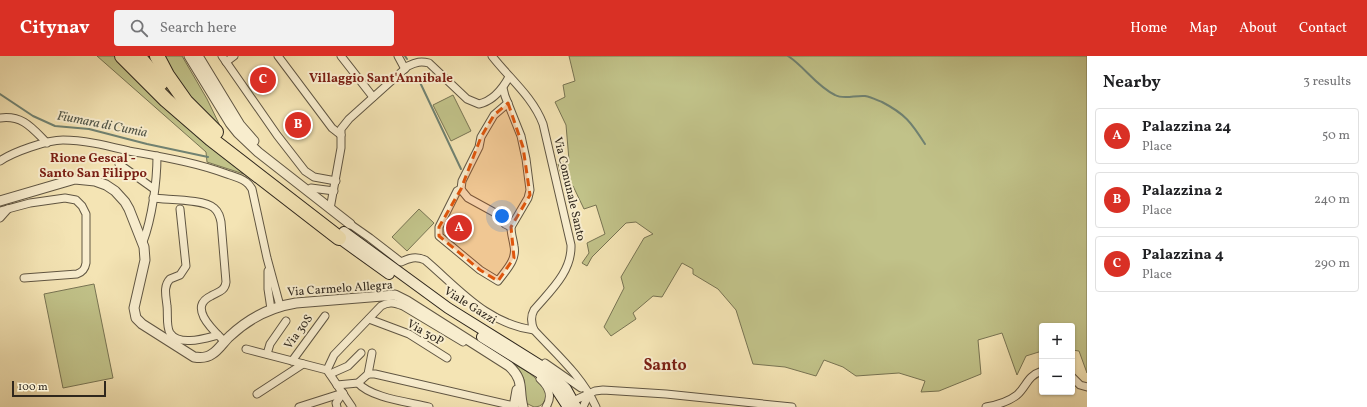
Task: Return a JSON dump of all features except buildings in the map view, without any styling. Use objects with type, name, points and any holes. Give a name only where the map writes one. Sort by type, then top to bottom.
[{"type":"highway","points":[[122,56],[166,100],[211,139],[345,231]]},
{"type":"highway","points":[[132,56],[187,119]]},
{"type":"highway","points":[[138,56],[188,111],[345,231]]},
{"type":"highway","points":[[156,56],[186,102],[216,132]]},
{"type":"main road","name":"Viale Gazzi","points":[[345,231],[398,266],[499,348]]},
{"type":"main road","name":"Viale Gazzi","points":[[345,231],[445,314],[543,375],[555,387],[568,405]]},
{"type":"street","points":[[189,56],[230,123],[238,133],[258,152],[344,215],[345,231]]},
{"type":"street","points":[[198,56],[240,125],[249,136],[261,148],[331,206]]},
{"type":"street","points":[[234,56],[224,59],[305,171],[314,177],[336,181]]},
{"type":"street","points":[[278,56],[332,128],[341,134]]},
{"type":"street","points":[[341,56],[374,97]]},
{"type":"street","points":[[398,56],[406,69]]},
{"type":"street","name":"Via Comunale Santo","points":[[492,56],[536,109],[543,124],[571,245],[570,257],[563,275],[533,313],[531,325],[534,330]]},
{"type":"street","points":[[331,206],[341,148],[341,134],[345,122],[406,69],[416,62],[429,63],[467,99],[479,104],[487,101],[503,88],[509,77]]},
{"type":"street","points":[[461,189],[457,191],[439,227],[439,236],[480,270],[498,281],[514,258],[515,247],[511,227],[528,198],[530,190],[522,142],[503,88]]},
{"type":"street","points":[[508,103],[494,115],[481,137],[479,147],[462,181],[461,189],[468,198],[499,215],[505,224],[511,227]]},
{"type":"street","points":[[0,118],[14,117],[22,120],[47,143]]},
{"type":"street","points":[[0,161],[9,154],[58,140],[70,140],[192,163],[243,180],[249,184],[252,189],[276,307]]},
{"type":"street","points":[[143,242],[148,230],[157,170],[157,156]]},
{"type":"street","points":[[120,164],[154,189]]},
{"type":"street","points":[[0,202],[69,180],[81,179],[96,181],[115,191],[125,202],[143,242]]},
{"type":"street","points":[[311,188],[334,192]]},
{"type":"street","points":[[0,211],[36,202],[69,198],[80,203],[86,214],[86,267],[82,272],[76,274],[24,278]]},
{"type":"street","points":[[153,198],[205,203],[213,207],[218,213],[226,282],[222,290],[206,298],[202,307],[203,318],[224,337]]},
{"type":"street","points":[[0,218],[8,209]]},
{"type":"street","points":[[180,209],[186,266],[180,275],[170,279],[165,287],[169,331],[175,337],[192,341],[224,337]]},
{"type":"street","name":"Via Carmelo Allegra","points":[[143,242],[145,256],[134,304],[136,318],[142,324],[194,357],[203,358],[212,355],[224,337],[252,319],[276,307],[296,303],[395,295],[499,348],[509,366],[519,378],[517,407]]},
{"type":"street","points":[[398,266],[411,258],[416,257],[425,260],[475,305],[508,323],[524,329],[534,330],[560,357],[589,394],[596,407]]},
{"type":"street","name":"Via Carmelo Allegra","points":[[329,372],[334,355],[383,305],[389,302],[403,306],[485,355],[499,348]]},
{"type":"street","name":"Via 30S","points":[[292,361],[325,316]]},
{"type":"street","name":"Via 30P","points":[[369,319],[409,334],[447,358]]},
{"type":"street","points":[[267,354],[270,344],[286,321]]},
{"type":"street","points":[[499,348],[524,350],[589,394]]},
{"type":"street","points":[[499,348],[546,385],[550,398],[546,407]]},
{"type":"street","points":[[246,349],[329,372],[348,366],[361,353]]},
{"type":"street","points":[[337,385],[358,383],[368,374],[372,353]]},
{"type":"street","points":[[551,367],[558,363],[560,357]]},
{"type":"street","points":[[258,394],[304,364]]},
{"type":"street","points":[[329,372],[352,407]]},
{"type":"street","points":[[986,407],[1000,406],[1013,398],[1029,378],[1039,373]]},
{"type":"street","points":[[368,374],[375,374],[517,407]]},
{"type":"street","points":[[1075,380],[1080,385],[1087,387]]},
{"type":"street","points":[[358,383],[362,388],[372,394],[429,407]]},
{"type":"street","points":[[568,405],[595,391],[603,390],[666,394],[715,403],[792,407]]},
{"type":"street","points":[[298,407],[343,393]]},
{"type":"street","points":[[337,407],[336,403],[343,393]]},
{"type":"street","points":[[583,407],[589,394]]},
{"type":"highlighted area","points":[[508,103],[523,147],[530,195],[511,227],[514,258],[498,281],[480,270],[439,236],[439,227],[461,189],[481,137],[494,115]]},
{"type":"green space","points":[[97,56],[182,56],[207,99],[223,132],[213,146],[256,178],[207,162],[206,152]]},
{"type":"green space","points":[[569,56],[1087,56],[1087,373],[1079,351],[1075,350],[1075,323],[1039,323],[1039,352],[1026,356],[1017,375],[1002,333],[978,340],[981,374],[939,391],[921,392],[925,381],[899,373],[856,376],[843,367],[824,360],[816,376],[785,367],[753,364],[736,310],[718,289],[693,274],[693,269],[682,263],[662,297],[653,296],[633,313],[636,319],[611,336],[604,327],[624,288],[621,277],[644,238],[653,234],[636,222],[626,223],[592,257],[587,266],[582,263],[589,253],[587,243],[605,234],[596,205],[584,209],[573,186],[564,184],[558,164],[569,160],[566,125],[555,102],[565,97],[563,85],[575,81]]},
{"type":"green space","points":[[453,95],[471,131],[451,141],[433,105]]},
{"type":"green space","points":[[419,209],[434,223],[407,251],[392,237]]},
{"type":"green space","points":[[94,284],[113,378],[63,388],[44,294]]},
{"type":"green space","points":[[515,365],[534,377],[548,393],[542,405],[534,407],[526,403],[524,380]]},
{"type":"waterway","points":[[788,56],[800,65],[822,87],[835,95],[842,97],[867,96],[882,102],[907,119],[925,144]]},
{"type":"waterway","points":[[417,76],[461,169]]},
{"type":"waterway","name":"Fiumara di Cumia","points":[[0,94],[33,116],[55,126],[89,129],[147,144],[208,157]]},
{"type":"place","name":"Palazzina 4","points":[[263,80]]},
{"type":"place","name":"Palazzina 2","points":[[298,125]]},
{"type":"place","name":"Palazzina 24","points":[[459,228]]},
{"type":"district","name":"Villaggio Sant'Annibale","points":[[381,79]]},
{"type":"district","name":"Rione Gescal - Santo San Filippo","points":[[93,166]]},
{"type":"district","name":"Santo","points":[[665,366]]}]
